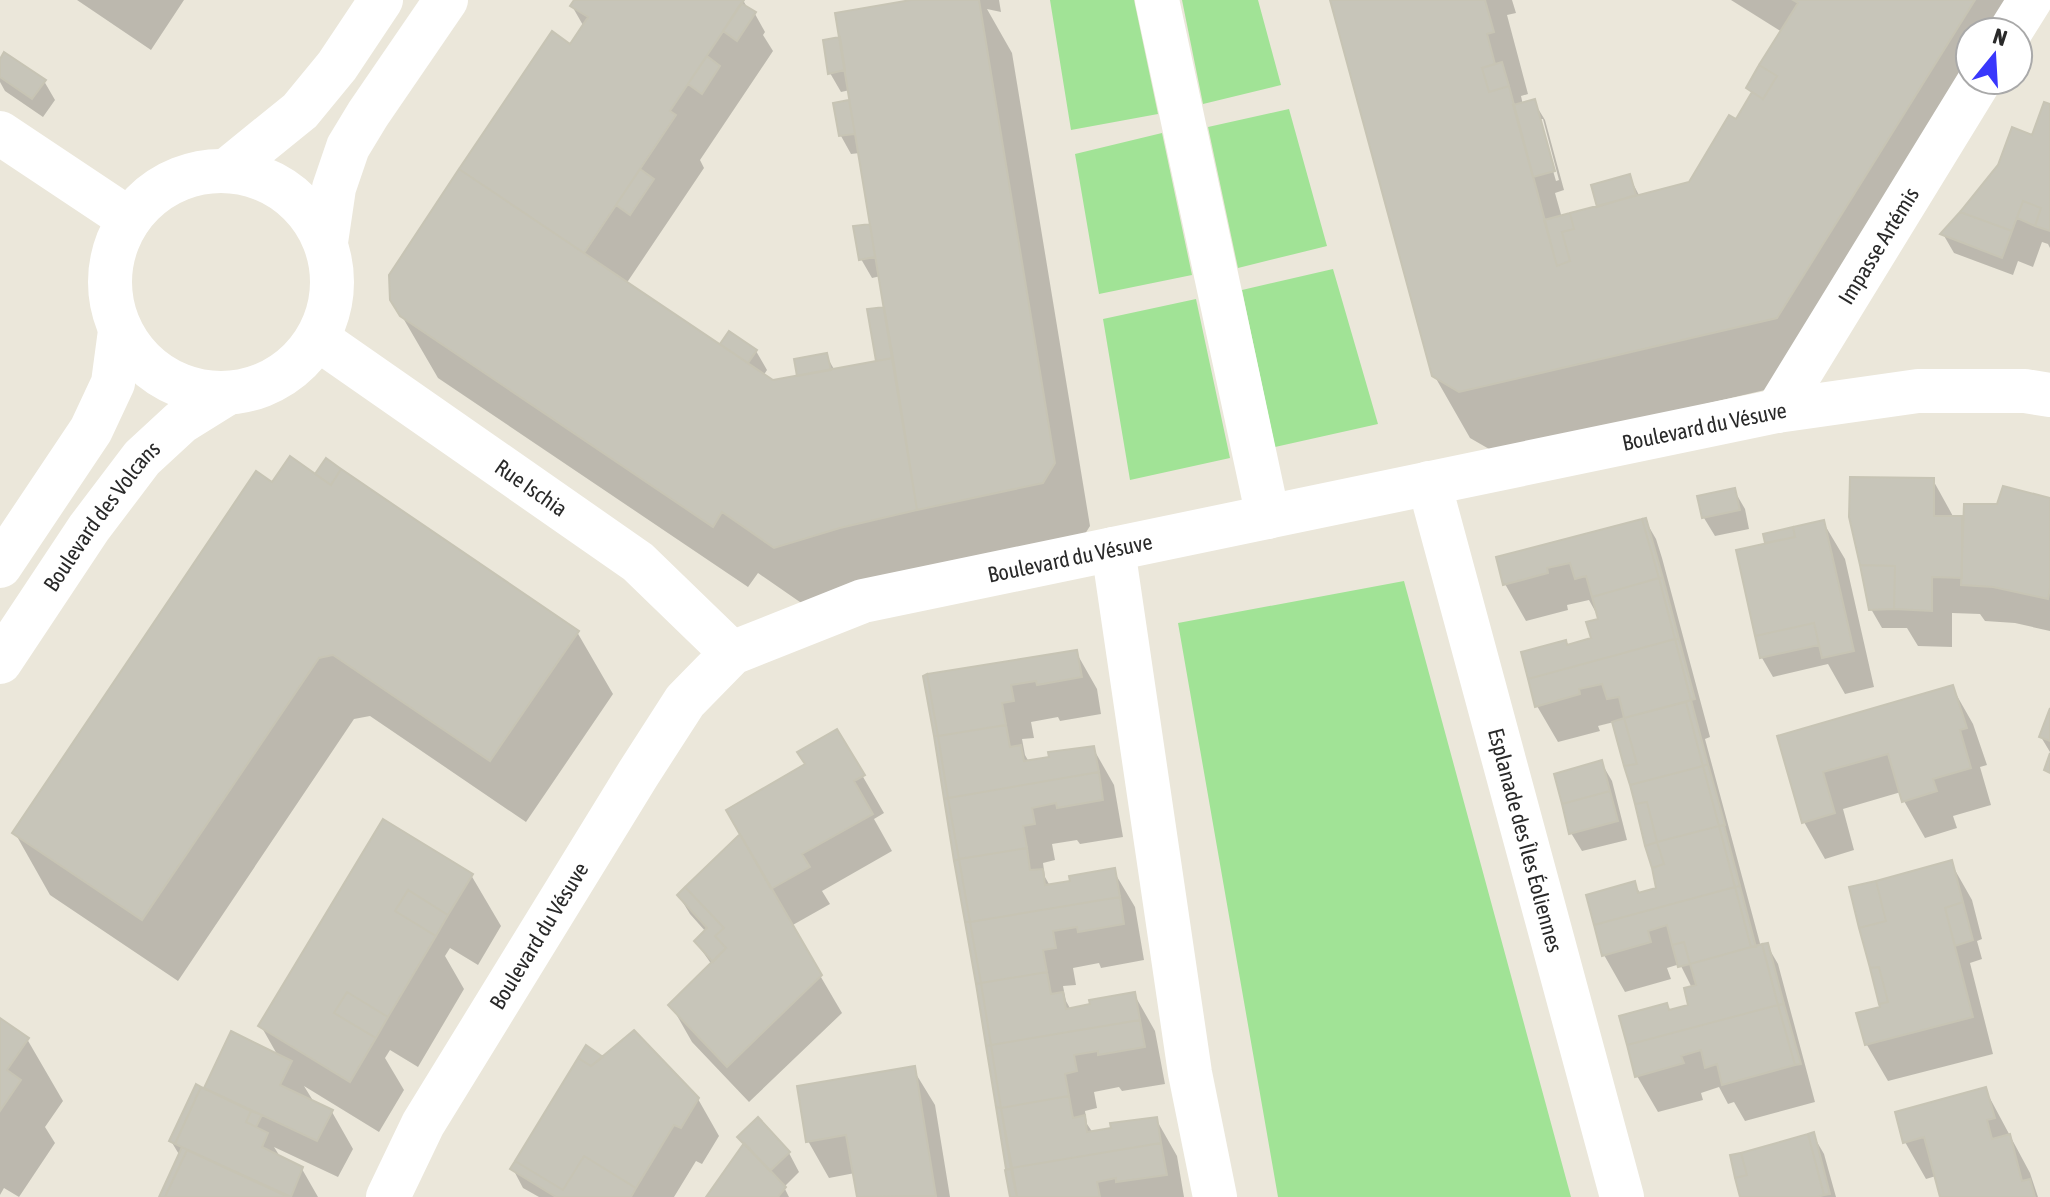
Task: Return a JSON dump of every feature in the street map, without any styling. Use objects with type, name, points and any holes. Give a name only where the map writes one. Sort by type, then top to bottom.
[{"type":"street","points":[[226,171],[300,111],[337,66],[381,0]]},
{"type":"street","points":[[326,242],[334,188],[348,147],[446,0]]},
{"type":"street","points":[[1157,0],[1268,517]]},
{"type":"street","name":"Impasse Artémis","points":[[1777,411],[1970,96]]},
{"type":"street","points":[[0,133],[129,219]]},
{"type":"street","points":[[226,171],[257,177],[286,192],[309,214],[326,242],[333,275],[330,309],[318,339],[294,368],[262,387],[226,394],[193,391],[163,378],[138,358],[120,331],[111,303],[109,274],[115,245],[129,219],[155,193],[189,175],[226,171]]},
{"type":"street","points":[[0,566],[91,430],[113,383],[120,331]]},
{"type":"street","name":"Rue Ischia","points":[[318,339],[638,562],[732,653]]},
{"type":"street","name":"Boulevard du Vésuve","points":[[388,1197],[423,1124],[638,774],[685,701],[732,653],[863,601],[1777,411],[1918,391],[2025,391],[2050,395]]},
{"type":"street","name":"Boulevard des Volcans","points":[[0,662],[89,528],[142,458],[181,422],[226,394]]},
{"type":"street","name":"Esplanade des Îles Éoliennes","points":[[1429,483],[1622,1197]]},
{"type":"street","points":[[1113,549],[1190,1073],[1215,1197]]},
{"type":"green space","points":[[1050,0],[1134,0],[1158,114],[1071,130]]},
{"type":"green space","points":[[1182,0],[1258,0],[1281,85],[1203,104]]},
{"type":"green space","points":[[1289,109],[1327,246],[1238,268],[1208,127]]},
{"type":"green space","points":[[1162,133],[1192,275],[1099,294],[1075,154]]},
{"type":"green space","points":[[1333,269],[1378,424],[1275,447],[1242,290]]},
{"type":"green space","points":[[1196,299],[1230,458],[1130,480],[1103,319]]},
{"type":"green space","points":[[1404,581],[1571,1197],[1278,1197],[1178,623]]},
{"type":"building","points":[[574,0],[744,0],[670,111],[676,115],[584,253],[459,169],[552,31],[570,44],[588,17],[570,6]]},
{"type":"building","points":[[911,0],[979,0],[1055,463],[1043,483],[917,510],[835,13]]},
{"type":"building","points":[[1330,0],[1485,0],[1494,32],[1487,34],[1495,64],[1482,68],[1489,92],[1509,86],[1557,266],[1570,261],[1562,232],[1574,229],[1570,213],[1689,182],[1729,115],[1736,119],[1752,92],[1763,99],[1777,76],[1759,65],[1798,3],[1793,0],[1975,0],[1965,16],[1954,16],[1954,34],[1777,318],[1459,392],[1432,376]]},
{"type":"building","points":[[741,3],[756,12],[737,41],[723,31]]},
{"type":"building","points":[[840,37],[845,70],[828,74],[823,40]]},
{"type":"building","points":[[4,52],[46,80],[32,99],[0,77],[0,59]]},
{"type":"building","points":[[707,56],[720,66],[702,94],[688,84]]},
{"type":"building","points":[[1502,62],[1509,86],[1489,92],[1482,68]]},
{"type":"building","points":[[1759,65],[1777,76],[1763,99],[1746,88]]},
{"type":"building","points":[[1535,99],[1555,171],[1533,177],[1513,105]]},
{"type":"building","points":[[849,100],[855,134],[839,136],[833,103]]},
{"type":"building","points":[[2044,102],[2050,104],[2050,231],[2035,226],[2041,208],[2023,201],[2012,231],[1960,212],[1998,165],[2012,127],[2032,135]]},
{"type":"building","points":[[459,169],[773,380],[893,358],[917,510],[774,548],[722,512],[713,527],[400,316],[390,300],[389,275]]},
{"type":"building","points":[[640,169],[654,179],[630,215],[616,205]]},
{"type":"building","points":[[1630,174],[1636,195],[1597,207],[1591,185]]},
{"type":"building","points":[[2023,201],[2041,208],[2035,226],[2017,218]]},
{"type":"building","points":[[1960,212],[2012,231],[2002,258],[1940,234]]},
{"type":"building","points":[[1570,213],[1574,229],[1562,232],[1570,261],[1557,266],[1544,220]]},
{"type":"building","points":[[870,224],[875,257],[859,260],[853,226]]},
{"type":"building","points":[[884,307],[893,358],[876,361],[867,309]]},
{"type":"building","points":[[729,331],[757,350],[748,363],[720,344]]},
{"type":"building","points":[[827,353],[831,370],[797,376],[794,359]]},
{"type":"building","points":[[290,456],[331,485],[341,469],[579,631],[490,761],[333,655],[319,658],[142,920],[12,833],[256,471],[272,482]]},
{"type":"building","points":[[326,458],[341,469],[331,485],[315,474]]},
{"type":"building","points":[[1850,477],[1934,478],[1934,516],[1962,516],[1962,578],[1932,577],[1932,611],[1894,609],[1895,566],[1860,565],[1849,517]]},
{"type":"building","points":[[2003,486],[2050,498],[2048,599],[1993,587],[1961,585],[1964,504],[1997,504]]},
{"type":"building","points":[[1735,488],[1740,510],[1702,518],[1697,496]]},
{"type":"building","points":[[1646,518],[1663,578],[1659,578],[1642,519]]},
{"type":"building","points":[[1642,519],[1659,578],[1592,597],[1586,576],[1575,579],[1570,563],[1547,568],[1548,573],[1503,585],[1496,557]]},
{"type":"building","points":[[1824,520],[1854,651],[1822,658],[1814,623],[1755,636],[1736,550],[1795,537],[1793,527]]},
{"type":"building","points":[[1793,527],[1795,537],[1765,543],[1763,534]]},
{"type":"building","points":[[1860,565],[1895,566],[1894,609],[1869,610]]},
{"type":"building","points":[[1659,578],[1675,639],[1528,679],[1521,652],[1566,640],[1567,645],[1591,638],[1586,622],[1598,619],[1592,597]]},
{"type":"building","points":[[1659,578],[1663,578],[1679,639],[1675,639]]},
{"type":"building","points":[[1814,623],[1819,645],[1760,658],[1755,636]]},
{"type":"building","points":[[1675,639],[1679,639],[1695,699],[1691,700]]},
{"type":"building","points":[[1675,639],[1691,700],[1624,718],[1619,697],[1607,699],[1602,684],[1579,689],[1580,694],[1535,707],[1528,679]]},
{"type":"building","points":[[1077,650],[1082,677],[1037,685],[1036,681],[1011,685],[1014,701],[1002,703],[1006,725],[938,736],[927,674]]},
{"type":"building","points":[[927,674],[938,736],[934,736],[923,676]]},
{"type":"building","points":[[1953,685],[1967,728],[1960,730],[1971,768],[1933,779],[1937,791],[1902,802],[1888,754],[1823,772],[1835,813],[1802,823],[1777,736]]},
{"type":"building","points":[[1691,700],[1708,764],[1703,766],[1686,702]]},
{"type":"building","points":[[1686,702],[1703,766],[1630,785],[1624,766],[1637,764],[1624,718]]},
{"type":"building","points":[[2050,708],[2050,741],[2039,737]]},
{"type":"building","points":[[1624,718],[1637,764],[1624,766],[1612,722]]},
{"type":"building","points":[[1006,725],[1010,747],[1021,745],[1024,761],[1049,757],[1048,752],[1094,746],[1099,772],[948,798],[938,736]]},
{"type":"building","points":[[837,729],[865,775],[854,781],[873,814],[802,854],[810,867],[771,889],[726,810],[805,764],[797,752]]},
{"type":"building","points":[[934,736],[938,736],[948,798],[944,799]]},
{"type":"building","points":[[2050,753],[2050,773],[2044,770]]},
{"type":"building","points":[[1602,760],[1610,791],[1562,804],[1554,774]]},
{"type":"building","points":[[1708,764],[1725,825],[1719,826],[1703,766]]},
{"type":"building","points":[[1703,766],[1719,826],[1657,842],[1647,802],[1635,804],[1630,785]]},
{"type":"building","points":[[1099,772],[1103,800],[1057,808],[1056,803],[1032,808],[1035,824],[1023,826],[1027,848],[959,859],[948,798]]},
{"type":"building","points":[[1610,791],[1618,821],[1569,834],[1562,804]]},
{"type":"building","points":[[948,798],[959,859],[954,861],[944,799]]},
{"type":"building","points":[[1647,802],[1657,842],[1645,846],[1635,804]]},
{"type":"building","points":[[383,819],[473,874],[448,915],[408,890],[395,911],[436,936],[388,1017],[347,992],[334,1013],[376,1038],[350,1082],[258,1026]]},
{"type":"building","points":[[1724,825],[1740,886],[1735,887],[1719,826]]},
{"type":"building","points":[[1719,826],[1735,887],[1594,925],[1586,895],[1635,881],[1638,893],[1656,888],[1652,868],[1664,864],[1657,842]]},
{"type":"building","points":[[740,834],[822,975],[727,1067],[668,1005],[726,948],[715,936],[724,928],[685,887]]},
{"type":"building","points":[[1657,842],[1664,864],[1652,868],[1645,846]]},
{"type":"building","points":[[1027,848],[1030,870],[1043,869],[1045,885],[1070,881],[1069,876],[1115,868],[1120,897],[970,922],[959,859]]},
{"type":"building","points":[[959,859],[970,922],[965,922],[954,861]]},
{"type":"building","points":[[1952,860],[1963,902],[1945,908],[1973,1017],[1865,1045],[1856,1013],[1888,1002],[1879,967],[1870,968],[1859,928],[1886,921],[1876,881]]},
{"type":"building","points":[[1876,881],[1886,921],[1859,928],[1849,887]]},
{"type":"building","points":[[1740,886],[1756,947],[1751,947],[1735,887]]},
{"type":"building","points":[[685,887],[724,928],[715,936],[726,948],[713,962],[694,941],[707,928],[677,895]]},
{"type":"building","points":[[1735,887],[1751,947],[1690,964],[1684,942],[1672,945],[1667,925],[1648,931],[1651,942],[1602,956],[1594,925]]},
{"type":"building","points":[[408,890],[448,915],[436,936],[395,911]]},
{"type":"building","points":[[1120,897],[1124,924],[1078,932],[1077,927],[1053,931],[1056,948],[1043,950],[1047,972],[981,983],[970,922]]},
{"type":"building","points":[[1963,902],[1973,940],[1955,946],[1945,908]]},
{"type":"building","points":[[965,922],[970,922],[981,983],[976,984]]},
{"type":"building","points":[[1684,942],[1690,964],[1678,967],[1672,945]]},
{"type":"building","points":[[1768,943],[1784,1004],[1778,1005],[1762,944]]},
{"type":"building","points":[[1762,944],[1778,1005],[1627,1045],[1619,1016],[1667,1003],[1669,1010],[1688,1005],[1684,988],[1696,985],[1690,964]]},
{"type":"building","points":[[1879,967],[1888,1002],[1879,1004],[1870,968]]},
{"type":"building","points":[[1047,972],[1051,994],[1063,992],[1066,1009],[1090,1004],[1089,1000],[1135,992],[1140,1020],[991,1045],[981,983]]},
{"type":"building","points":[[981,983],[991,1045],[986,1046],[976,984]]},
{"type":"building","points":[[347,992],[388,1017],[376,1038],[334,1013]]},
{"type":"building","points":[[1784,1004],[1801,1064],[1795,1065],[1778,1005]]},
{"type":"building","points":[[1778,1005],[1795,1065],[1722,1085],[1717,1064],[1705,1068],[1701,1050],[1681,1056],[1684,1063],[1635,1077],[1627,1045]]},
{"type":"building","points":[[0,1018],[29,1038],[7,1070],[21,1080],[0,1111]]},
{"type":"building","points":[[1140,1020],[1145,1047],[1098,1055],[1098,1051],[1074,1055],[1077,1071],[1065,1074],[1069,1096],[1001,1108],[991,1045]]},
{"type":"building","points":[[634,1030],[699,1098],[681,1128],[674,1125],[636,1188],[584,1156],[563,1190],[515,1161],[578,1058],[591,1066]]},
{"type":"building","points":[[231,1031],[292,1061],[280,1085],[333,1110],[317,1141],[204,1088]]},
{"type":"building","points":[[586,1045],[603,1057],[591,1066],[578,1058]]},
{"type":"building","points":[[991,1045],[1001,1108],[996,1107],[986,1046]]},
{"type":"building","points":[[915,1066],[936,1196],[857,1197],[846,1135],[806,1142],[797,1086]]},
{"type":"building","points":[[196,1084],[201,1087],[175,1144],[169,1141]]},
{"type":"building","points":[[201,1087],[251,1111],[246,1122],[268,1133],[262,1147],[303,1167],[291,1197],[175,1144]]},
{"type":"building","points":[[1986,1087],[1995,1118],[1987,1120],[1992,1139],[2010,1134],[2022,1181],[2030,1179],[2035,1197],[1940,1197],[1924,1137],[1903,1143],[1895,1112]]},
{"type":"building","points":[[1069,1096],[1073,1118],[1085,1115],[1087,1132],[1111,1128],[1110,1123],[1157,1117],[1161,1143],[1012,1168],[1001,1108]]},
{"type":"building","points":[[996,1107],[1001,1108],[1011,1169],[1006,1169]]},
{"type":"building","points":[[251,1111],[262,1115],[256,1127],[246,1122]]},
{"type":"building","points":[[758,1117],[790,1152],[770,1171],[737,1137]]},
{"type":"building","points":[[1814,1132],[1830,1194],[1824,1195],[1808,1134]]},
{"type":"building","points":[[1808,1134],[1824,1195],[1740,1197],[1735,1178],[1747,1175],[1741,1153]]},
{"type":"building","points":[[744,1143],[786,1187],[778,1197],[706,1197]]},
{"type":"building","points":[[1161,1143],[1167,1175],[1097,1182],[1100,1197],[1017,1197],[1012,1168]]},
{"type":"building","points":[[182,1147],[187,1150],[165,1197],[159,1197]]},
{"type":"building","points":[[187,1150],[288,1197],[165,1197]]},
{"type":"building","points":[[1741,1153],[1747,1175],[1735,1178],[1730,1155]]},
{"type":"building","points":[[584,1156],[636,1188],[631,1197],[556,1197],[510,1169],[515,1161],[563,1190]]},
{"type":"building","points":[[1011,1169],[1017,1197],[1010,1197],[1005,1170]]}]
